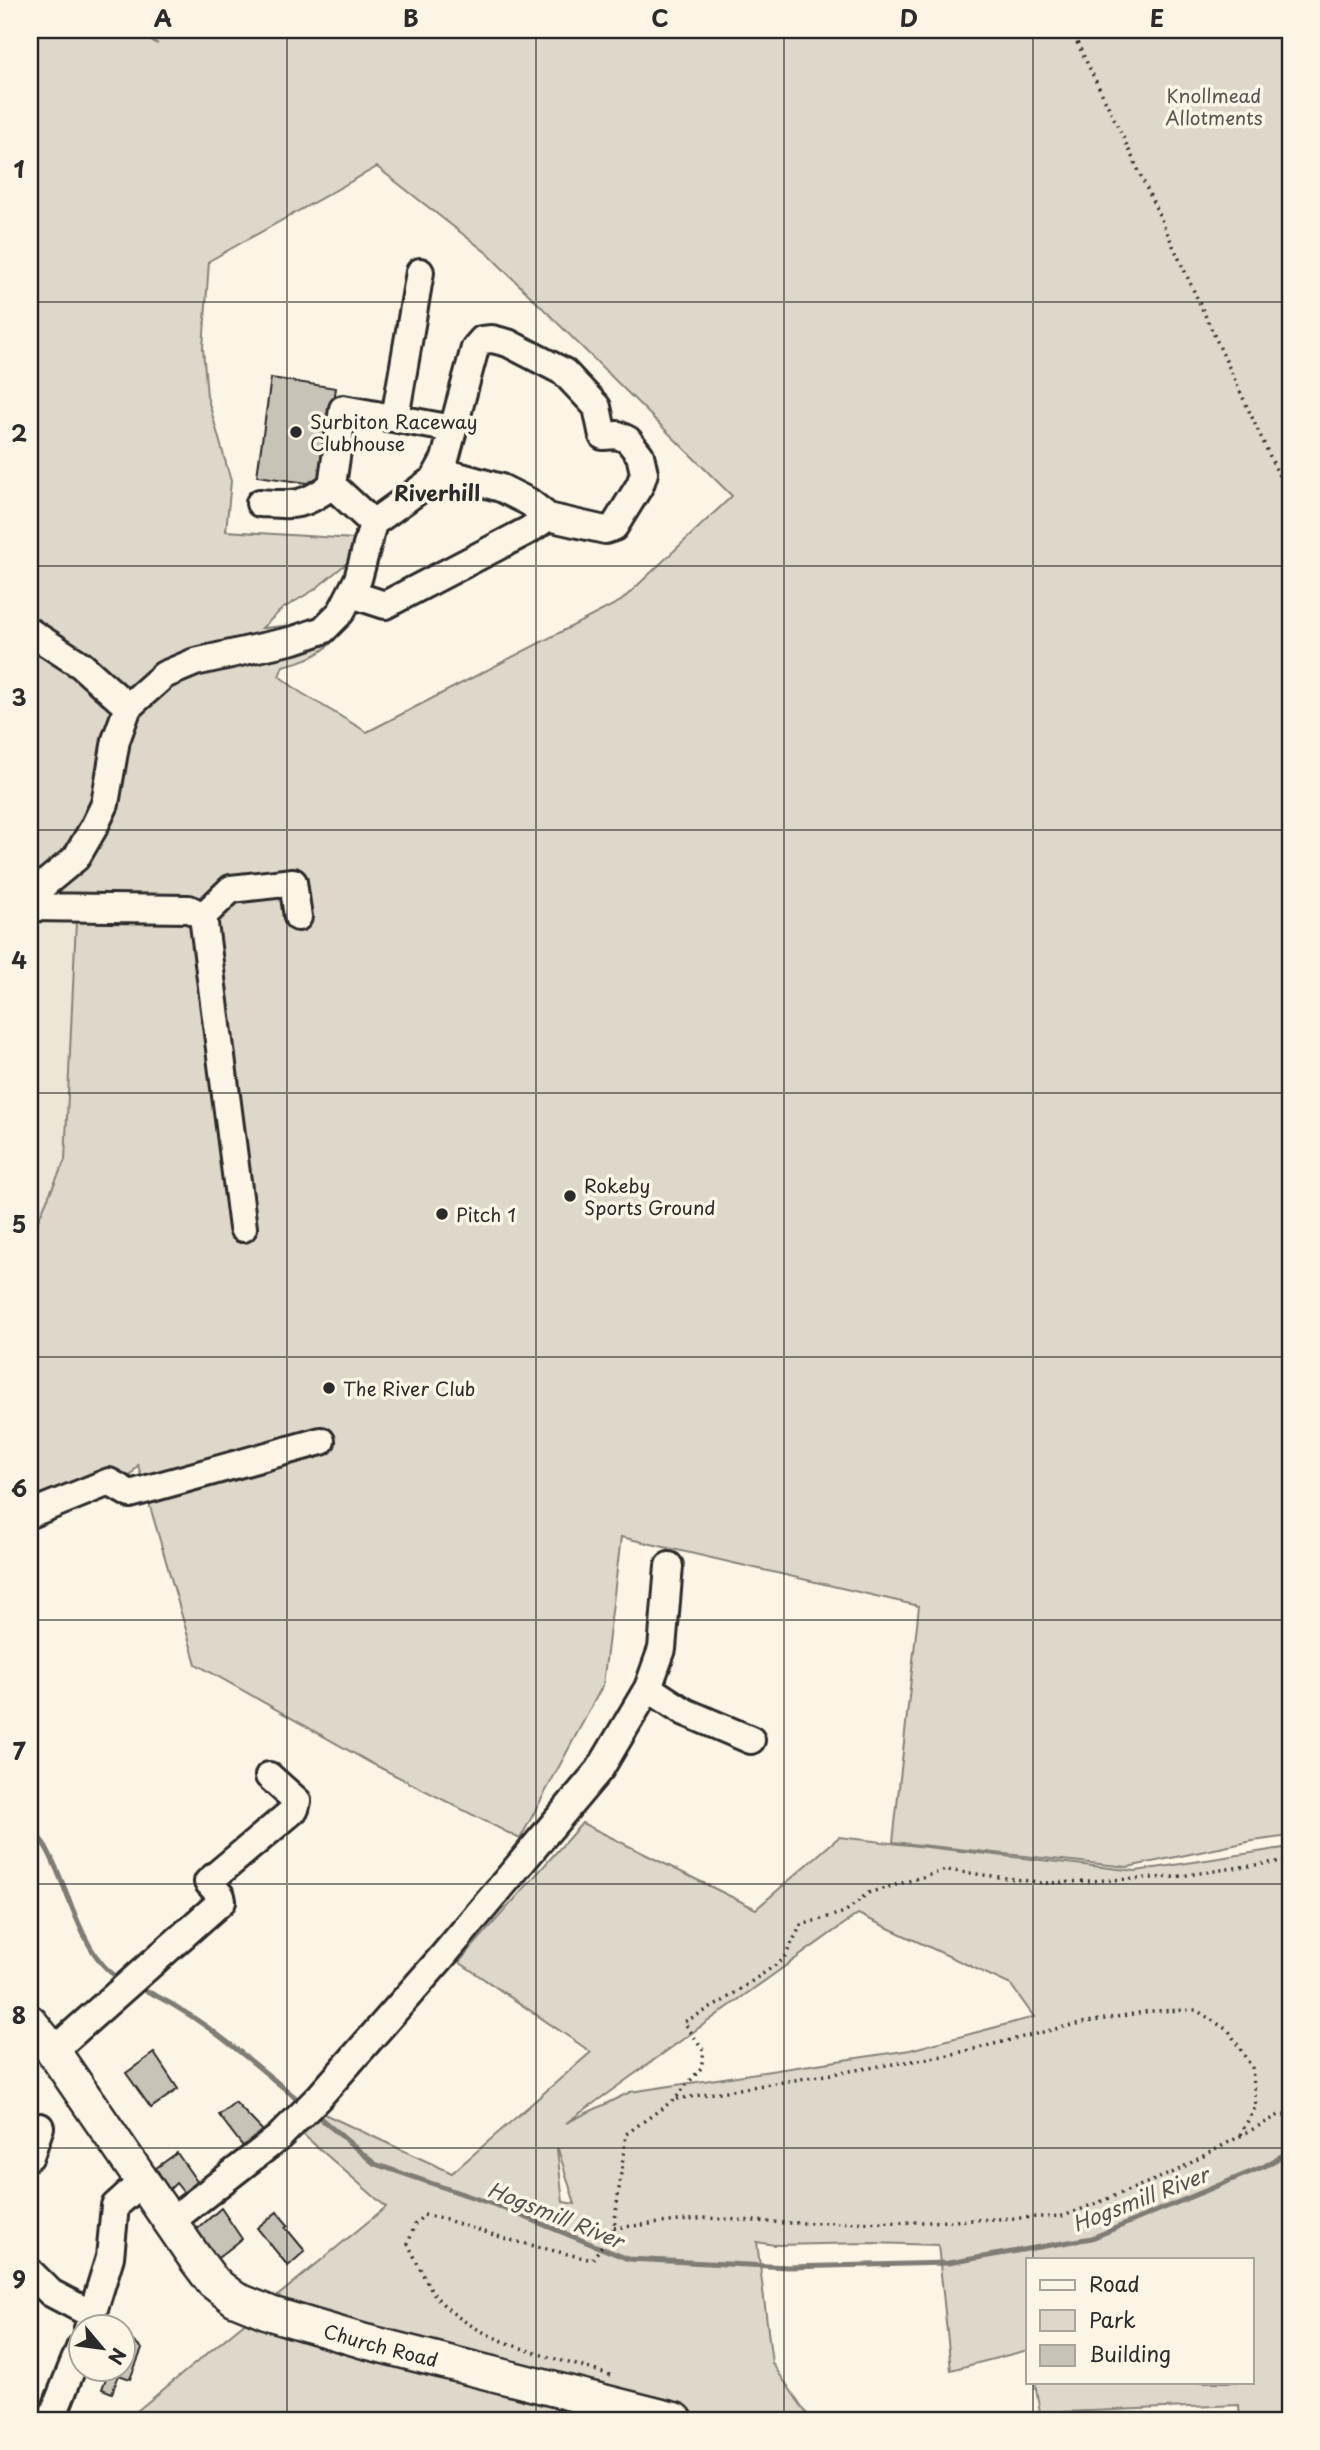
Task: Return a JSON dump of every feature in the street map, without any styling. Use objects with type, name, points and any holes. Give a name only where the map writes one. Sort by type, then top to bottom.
[{"type":"main road","name":"Church Road","points":[[30,2022],[213,2281],[235,2299],[272,2314],[363,2341],[677,2420]]},
{"type":"street","points":[[395,418],[420,272]]},
{"type":"street","points":[[30,897],[76,858],[94,827],[105,804],[116,740],[128,707],[164,675],[195,662],[294,640],[323,630],[341,612],[351,594],[358,579],[373,523],[434,479],[454,475],[501,488],[529,502],[548,517],[605,530],[614,527],[640,485],[644,473],[640,455],[628,440],[618,435],[603,436],[597,407],[564,372],[508,343],[492,339],[482,340],[475,348],[445,459],[434,479]]},
{"type":"street","points":[[260,503],[297,505],[313,499],[332,485],[343,409],[453,429]]},
{"type":"street","points":[[332,485],[373,523]]},
{"type":"street","points":[[351,594],[385,605],[530,530],[548,517]]},
{"type":"street","points":[[30,632],[81,665],[128,707]]},
{"type":"street","points":[[203,916],[231,889],[293,882],[298,917]]},
{"type":"street","points":[[30,907],[189,909],[203,916]]},
{"type":"street","points":[[203,916],[243,1228]]},
{"type":"street","points":[[30,1514],[109,1482],[130,1494],[321,1441]]},
{"type":"street","points":[[170,2222],[278,2138],[319,2097],[442,1957],[600,1769],[648,1688],[662,1648],[669,1566]]},
{"type":"street","points":[[648,1688],[685,1712],[751,1740]]},
{"type":"street","points":[[53,2051],[222,1901],[208,1882],[295,1809],[297,1801],[269,1776]]},
{"type":"street","points":[[30,2156],[40,2127]]},
{"type":"street","points":[[93,2314],[110,2257],[115,2206],[143,2181]]},
{"type":"street","points":[[30,2272],[51,2293],[81,2314]]},
{"type":"street","points":[[51,2420],[66,2383]]},
{"type":"path","points":[[1071,30],[1290,500]]},
{"type":"path","points":[[500,2340],[463,2322],[437,2298],[408,2244],[415,2224],[424,2215],[592,2260],[614,2228],[626,2134],[675,2099],[701,2068],[704,2051],[684,2022],[720,2003],[782,1960],[801,1925],[845,1912],[868,1893],[946,1871],[1045,1883],[1173,1877],[1290,1860]]},
{"type":"path","points":[[675,2099],[949,2055],[1076,2024],[1150,2011],[1196,2010],[1229,2031],[1252,2068],[1256,2106],[1239,2136]]},
{"type":"path","points":[[614,2228],[707,2218],[787,2223],[928,2222],[1063,2216],[1171,2173],[1279,2115],[1290,2115]]},
{"type":"shaded area","points":[[30,912],[76,920],[65,1160],[30,1238]]},
{"type":"green space","name":"Knollmead Allotments","points":[[30,30],[129,30],[158,44],[132,30],[1277,30],[1290,60],[1290,1836],[1128,1867],[893,1842],[919,1606],[621,1537],[603,1685],[520,1839],[371,1763],[196,1664],[138,1465],[126,1482],[30,1529],[30,1238],[65,1160],[76,921],[30,908]],"holes":[[[377,167],[487,253],[732,496],[621,601],[367,732],[300,692],[279,676],[283,666],[311,657],[329,646],[334,640],[327,633],[310,625],[262,628],[282,609],[314,590],[358,554],[354,539],[226,531],[231,481],[207,396],[203,348],[209,261]]]},
{"type":"green space","points":[[582,1823],[756,1909],[839,1837],[1136,1871],[1290,1847],[1290,2420],[1240,2420],[1239,2405],[1040,2413],[1035,2384],[1254,2384],[1254,2258],[1026,2258],[1026,2351],[951,2370],[938,2245],[774,2245],[757,2242],[772,2363],[811,2420],[126,2420],[386,2207],[298,2130],[322,2113],[452,2173],[591,2052],[459,1962]],"holes":[[[858,1914],[1011,1985],[1034,2017],[910,2050],[630,2092],[566,2123]],[[558,2149],[575,2204],[563,2202]]]},
{"type":"building","name":"Surbiton Raceway Clubhouse","points":[[271,378],[336,388],[321,485],[257,476]]},
{"type":"building","points":[[154,2053],[178,2089],[151,2108],[126,2073]]},
{"type":"building","points":[[235,2102],[264,2132],[245,2149],[219,2115]]},
{"type":"building","points":[[177,2153],[198,2183],[184,2193],[176,2183],[169,2190],[156,2168]]},
{"type":"building","points":[[221,2208],[242,2239],[214,2261],[193,2233]]},
{"type":"building","points":[[277,2212],[288,2225],[285,2227],[305,2251],[288,2266],[257,2228]]},
{"type":"building","points":[[136,2344],[142,2349],[136,2364]]},
{"type":"building","points":[[104,2384],[116,2384],[112,2393],[102,2389]]},
{"type":"waterway","name":"Hogsmill River","points":[[30,1827],[53,1860],[77,1919],[96,1956],[109,1971],[123,1980]]},
{"type":"waterway","name":"Hogsmill River","points":[[138,1987],[203,2024],[301,2102]]},
{"type":"waterway","name":"Hogsmill River","points":[[314,2113],[375,2164],[495,2205],[628,2259],[788,2267],[948,2263],[1092,2238],[1265,2166],[1290,2151]]},
{"type":"place","name":"Surbiton Raceway Clubhouse","points":[[296,432]]},
{"type":"place","name":"Rokeby Sports Ground","points":[[570,1196]]},
{"type":"place","name":"Pitch 1","points":[[442,1214]]},
{"type":"place","name":"The River Club","points":[[329,1388]]},
{"type":"district","name":"Riverhill","points":[[437,492]]}]
